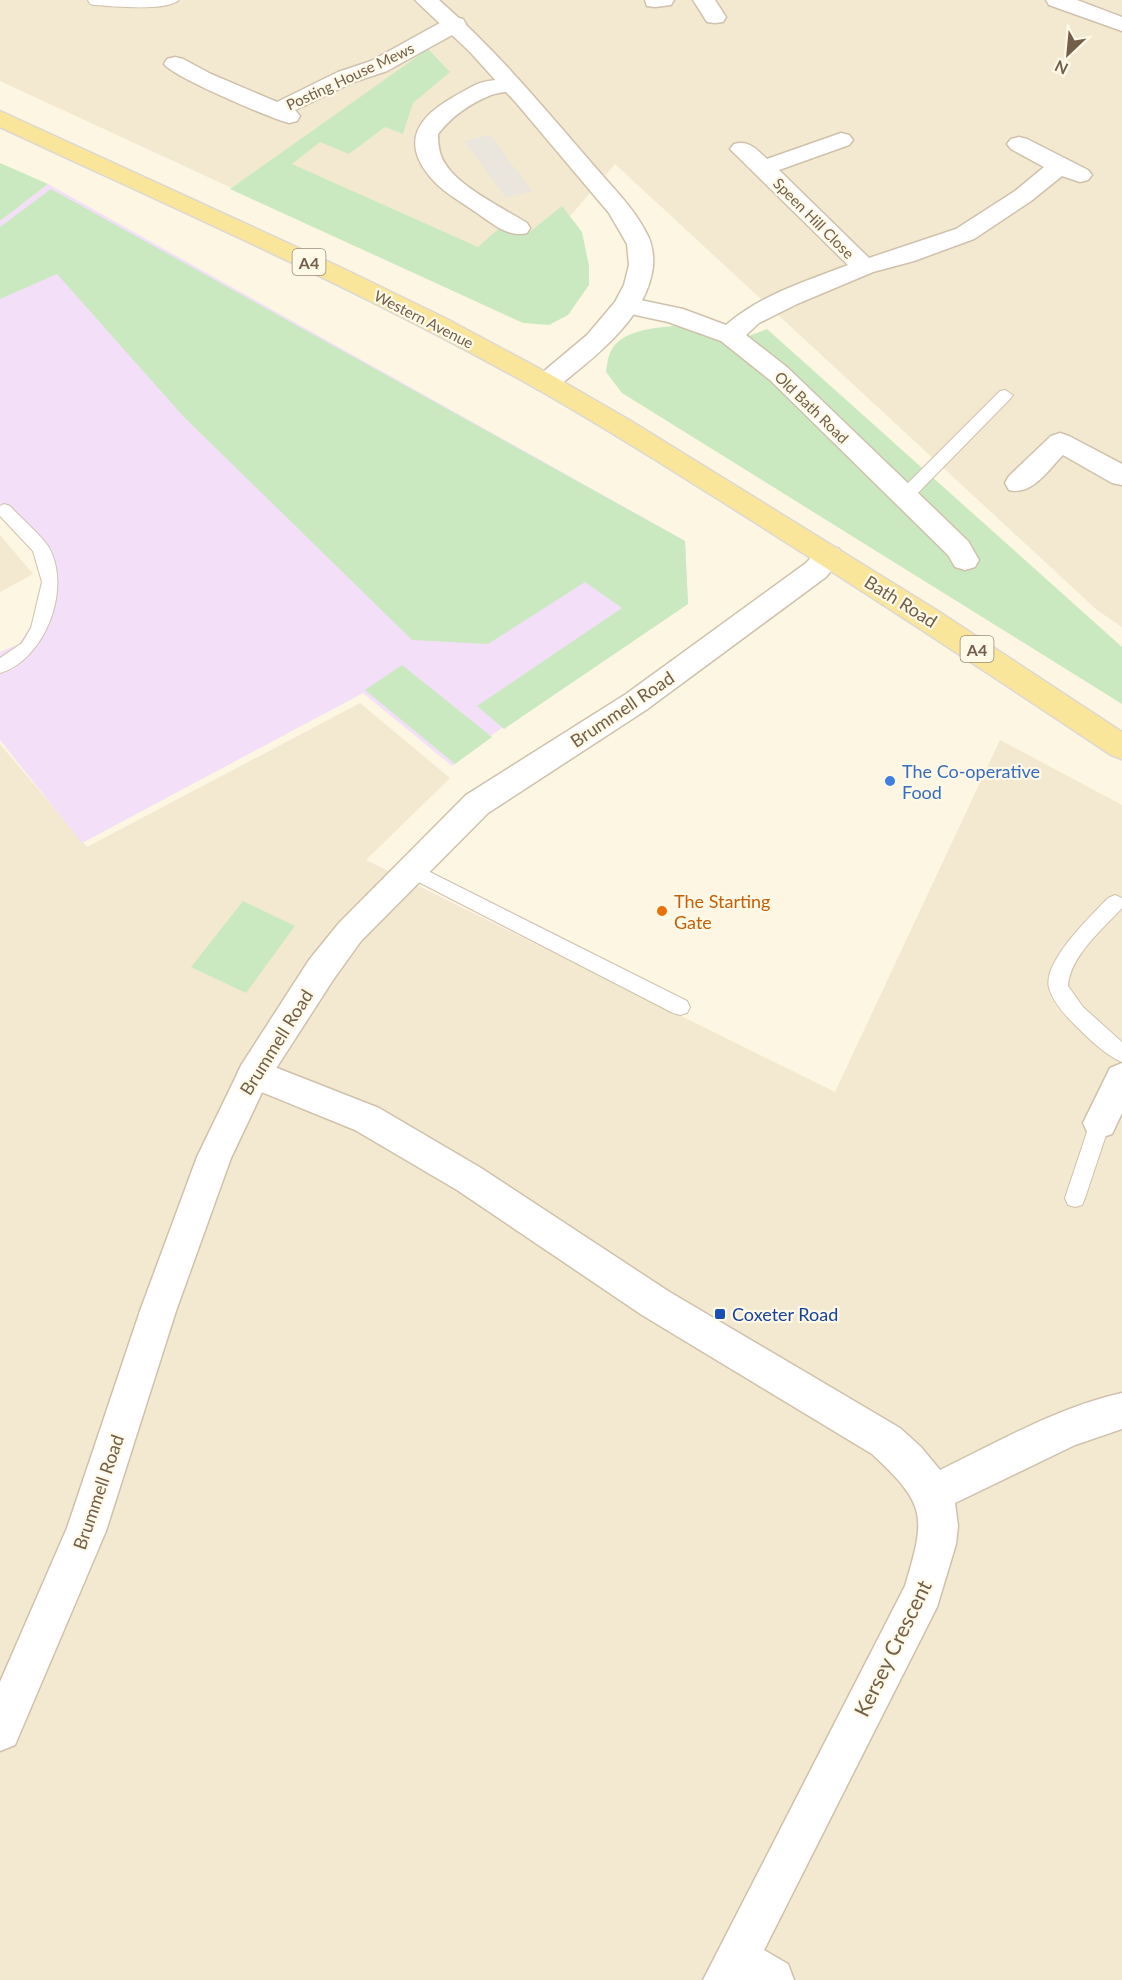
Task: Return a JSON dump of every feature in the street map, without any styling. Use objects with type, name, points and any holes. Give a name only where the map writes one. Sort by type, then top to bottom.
[{"type":"main road","name":"Western Avenue","points":[[0,118],[333,273],[438,325],[622,427],[829,556]]},
{"type":"main road","name":"Bath Road","points":[[829,556],[994,659],[1122,747]]},
{"type":"street","points":[[426,0],[455,24],[511,85],[632,228],[639,244],[641,260],[635,289],[626,305],[614,322],[546,383]]},
{"type":"street","points":[[1057,0],[1122,24]]},
{"type":"street","name":"Posting House Mews","points":[[175,64],[220,89],[283,113],[346,77],[379,66],[455,24]]},
{"type":"street","points":[[511,85],[482,90],[479,94],[458,101],[443,113],[426,133],[426,149],[438,171],[484,208],[518,228]]},
{"type":"street","name":"Speen Hill Close","points":[[763,168],[841,140]]},
{"type":"street","name":"Speen Hill Close","points":[[730,335],[750,316],[788,298],[864,267],[904,256],[965,234],[1023,196],[1070,171],[1019,144]]},
{"type":"street","name":"Speen Hill Close","points":[[742,149],[864,267]]},
{"type":"street","name":"Old Bath Road","points":[[626,305],[674,315],[730,335],[779,374],[958,548],[965,560]]},
{"type":"street","points":[[1019,483],[1060,442],[1122,476]]},
{"type":"street","name":"Brummell Road","points":[[0,1730],[86,1531],[158,1311],[214,1157],[254,1074],[321,970],[350,932],[410,868],[477,804],[636,702],[816,570],[829,556]]},
{"type":"street","points":[[254,1074],[368,1119],[469,1179],[655,1303],[886,1441],[914,1465],[933,1493],[1063,1431],[1104,1415],[1122,1411]]},
{"type":"street","points":[[1100,1123],[1122,1078]]},
{"type":"street","name":"Kersey Crescent","points":[[745,1973],[923,1593],[936,1549],[939,1515],[933,1493]]},
{"type":"lane","points":[[94,1],[140,4],[173,0]]},
{"type":"lane","points":[[904,497],[1005,395]]},
{"type":"lane","points":[[0,667],[28,647],[39,629],[50,582],[41,549],[4,510]]},
{"type":"lane","points":[[410,868],[680,1007]]},
{"type":"lane","points":[[1115,903],[1068,957],[1060,972],[1058,985],[1065,999],[1077,1012],[1122,1053]]},
{"type":"lane","points":[[1075,1198],[1100,1123]]},
{"type":"shaded area","points":[[0,0],[1122,0],[1122,627],[1097,610],[615,164],[491,308],[0,81]]},
{"type":"shaded area","points":[[490,135],[532,191],[506,198],[464,141]]},
{"type":"shaded area","points":[[48,184],[685,541],[688,604],[496,732],[452,766],[363,693],[82,843],[0,740],[0,652],[19,644],[44,604],[47,566],[0,514],[0,221]]},
{"type":"shaded area","points":[[0,535],[33,574],[0,592]]},
{"type":"shaded area","points":[[360,703],[450,778],[366,860],[835,1092],[1000,740],[1122,805],[1122,1980],[0,1980],[0,744],[87,847]]},
{"type":"green space","points":[[428,49],[450,72],[413,103],[403,134],[385,127],[349,154],[320,142],[292,164],[478,247],[504,224],[526,235],[562,206],[582,232],[589,266],[589,285],[568,315],[549,325],[523,323],[230,189]]},
{"type":"green space","points":[[0,163],[48,184],[0,221]]},
{"type":"green space","points":[[51,189],[685,541],[688,604],[504,729],[477,706],[622,608],[585,582],[488,644],[412,640],[183,416],[57,274],[0,299],[0,227]]},
{"type":"green space","points":[[673,326],[705,332],[730,343],[767,329],[1122,647],[1122,704],[622,393],[606,372],[612,349],[631,334]]},
{"type":"green space","points":[[402,665],[492,737],[455,764],[365,690]]},
{"type":"green space","points":[[243,901],[295,926],[246,993],[191,967]]},
{"type":"place","name":"The Co-operative Food","points":[[890,781]]},
{"type":"place","name":"The Starting Gate","points":[[662,911]]},
{"type":"place","name":"Coxeter Road","points":[[720,1314]]}]
